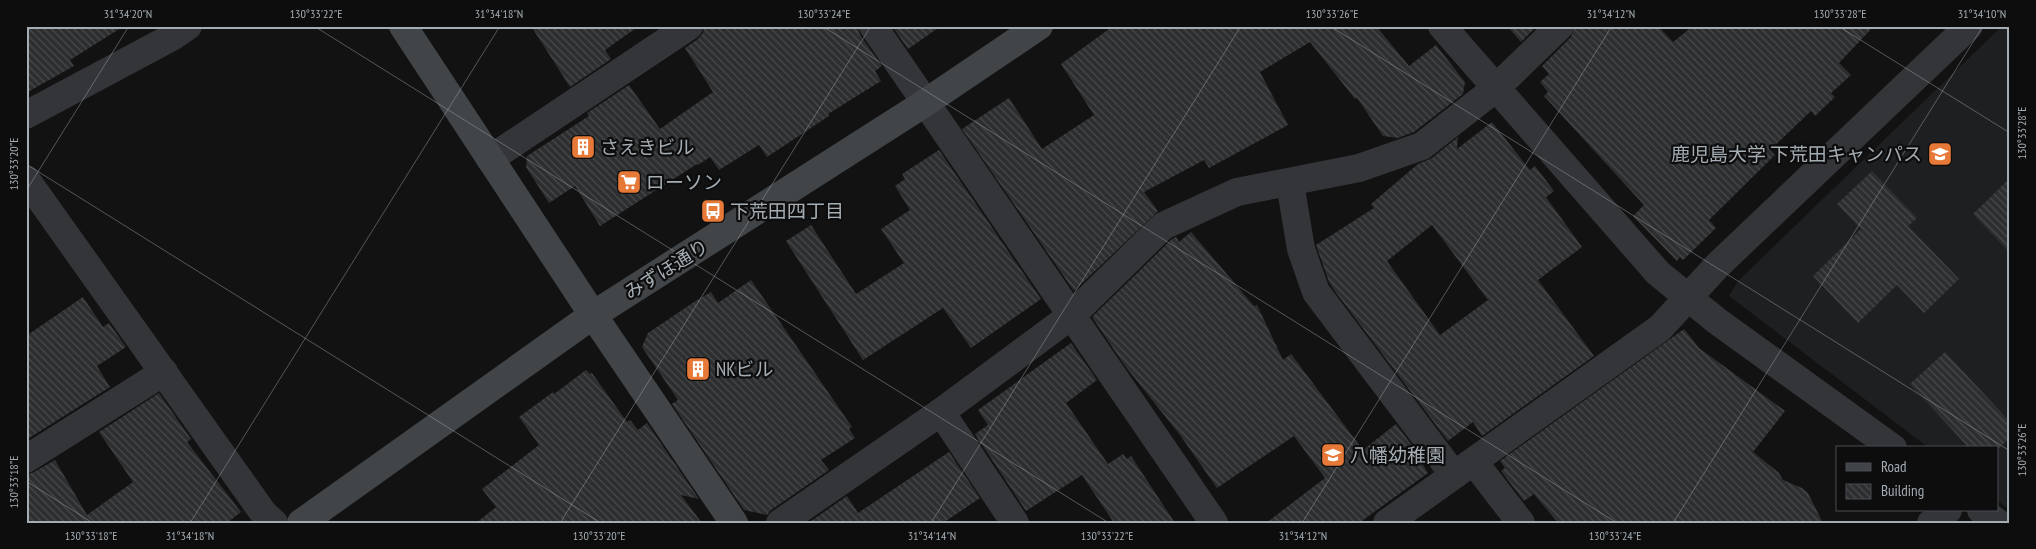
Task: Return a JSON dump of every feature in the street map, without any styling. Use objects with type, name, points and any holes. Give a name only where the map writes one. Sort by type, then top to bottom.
[{"type":"street","points":[[26,116],[172,37],[188,26]]},
{"type":"street","points":[[403,26],[593,315],[734,523]]},
{"type":"street","points":[[490,159],[689,26]]},
{"type":"street","points":[[873,26],[1214,523]]},
{"type":"street","name":"みずほ通り","points":[[301,523],[593,315],[925,103],[1039,26]]},
{"type":"street","points":[[1442,26],[1658,273],[1717,321],[1890,446]]},
{"type":"street","points":[[780,523],[941,412],[1072,316],[1163,226],[1237,192],[1359,168],[1422,146],[1496,88],[1560,26]]},
{"type":"street","points":[[1387,523],[1660,328],[1717,266],[1969,26]]},
{"type":"street","points":[[26,179],[264,514],[274,523]]},
{"type":"street","points":[[1290,183],[1302,249],[1316,292],[1464,468],[1522,523]]},
{"type":"street","points":[[26,459],[164,372]]},
{"type":"street","points":[[941,412],[1015,523]]},
{"type":"street","points":[[1931,523],[1945,512]]},
{"type":"street","points":[[1984,512],[1998,523]]},
{"type":"shaded area","name":"鹿児島大学 下荒田キャンパス","points":[[2002,26],[2010,26],[2010,510],[1998,501],[1998,446],[1926,446],[1729,296],[1738,281]]},
{"type":"building","points":[[26,26],[124,26],[70,60],[74,66],[26,93]]},
{"type":"building","points":[[531,26],[639,26],[605,50],[611,59],[570,87]]},
{"type":"building","points":[[704,26],[858,26],[860,35],[882,66],[875,71],[881,81],[828,114],[829,116],[767,157],[759,145],[719,170],[710,157],[600,226],[575,186],[549,203],[526,167],[527,156],[589,116],[587,113],[629,85],[660,129],[713,92],[685,48],[698,39],[703,33]]},
{"type":"building","points":[[892,26],[941,26],[908,49]]},
{"type":"building","points":[[1113,26],[1376,26],[1409,66],[1436,45],[1465,82],[1463,94],[1414,132],[1398,138],[1383,136],[1357,98],[1355,99],[1310,42],[1260,72],[1288,125],[1209,168],[1204,160],[1144,192],[1158,211],[1074,291],[962,129],[1009,98],[1042,149],[1094,115],[1061,64]]},
{"type":"building","points":[[1507,26],[1537,26],[1521,42]]},
{"type":"building","points":[[1575,26],[1658,26],[1673,42],[1693,26],[1874,26],[1839,63],[1851,75],[1831,93],[1835,97],[1815,116],[1811,111],[1770,150],[1775,155],[1709,220],[1716,228],[1683,260],[1680,257],[1677,261],[1633,216],[1644,205],[1544,96],[1548,92],[1540,82],[1549,74],[1542,66],[1571,37]]},
{"type":"building","points":[[1492,122],[1530,170],[1535,166],[1554,191],[1546,197],[1582,247],[1538,280],[1594,356],[1482,436],[1473,422],[1448,441],[1334,290],[1329,282],[1316,245],[1374,208],[1371,204],[1418,164],[1432,158],[1458,137],[1457,149]],"holes":[[[1432,225],[1488,300],[1440,335],[1387,261]]]},
{"type":"building","points":[[939,150],[1041,299],[971,348],[943,308],[863,360],[786,241],[811,225],[856,294],[904,263],[881,229],[910,210],[895,186],[905,179],[902,174]]},
{"type":"building","points":[[1872,171],[1917,218],[1908,226],[1959,279],[1924,313],[1897,285],[1858,323],[1813,276],[1861,229],[1837,204]]},
{"type":"building","points":[[2010,178],[2010,253],[1973,214]]},
{"type":"building","points":[[1191,232],[1254,306],[1257,305],[1283,360],[1291,354],[1363,450],[1396,424],[1425,463],[1423,465],[1428,473],[1359,523],[1266,523],[1325,478],[1294,436],[1217,488],[1180,435],[1125,366],[1092,317],[1172,239],[1176,237],[1179,242]]},
{"type":"building","points":[[751,280],[852,427],[849,429],[855,438],[821,460],[829,470],[771,510],[767,515],[744,510],[672,404],[678,400],[642,347],[648,333],[694,302],[711,292],[718,303]]},
{"type":"building","points":[[83,297],[103,327],[109,323],[126,347],[97,366],[110,387],[26,440],[26,336]]},
{"type":"building","points":[[1684,329],[1699,348],[1785,411],[1753,452],[1779,473],[1783,480],[1802,488],[1808,493],[1823,523],[1558,523],[1534,494],[1524,501],[1501,471],[1505,468],[1500,461]]},
{"type":"building","points":[[1071,343],[1097,380],[1066,403],[1108,464],[1123,454],[1127,459],[1131,456],[1175,523],[1114,523],[1082,475],[1026,511],[975,434],[988,425],[978,410]]},
{"type":"building","points":[[1945,352],[2010,422],[2010,438],[1999,448],[1998,446],[1967,446],[1910,384]]},
{"type":"building","points":[[586,370],[590,374],[592,373],[627,422],[630,420],[638,430],[647,423],[699,499],[681,495],[702,523],[476,523],[496,507],[482,489],[539,445],[519,417]]},
{"type":"building","points":[[159,393],[191,439],[187,442],[241,512],[227,523],[26,523],[26,475],[55,460],[87,515],[133,482],[99,432]]},
{"type":"building","points":[[949,452],[980,498],[943,523],[808,523],[847,496],[858,513]]},
{"type":"place","name":"さえきビル","points":[[583,147]]},
{"type":"place","name":"鹿児島大学 下荒田キャンパス","points":[[1940,154]]},
{"type":"place","name":"ローソン","points":[[629,182]]},
{"type":"place","name":"下荒田四丁目","points":[[713,211]]},
{"type":"place","name":"NKビル","points":[[698,369]]},
{"type":"place","name":"八幡幼稚園","points":[[1333,455]]}]
